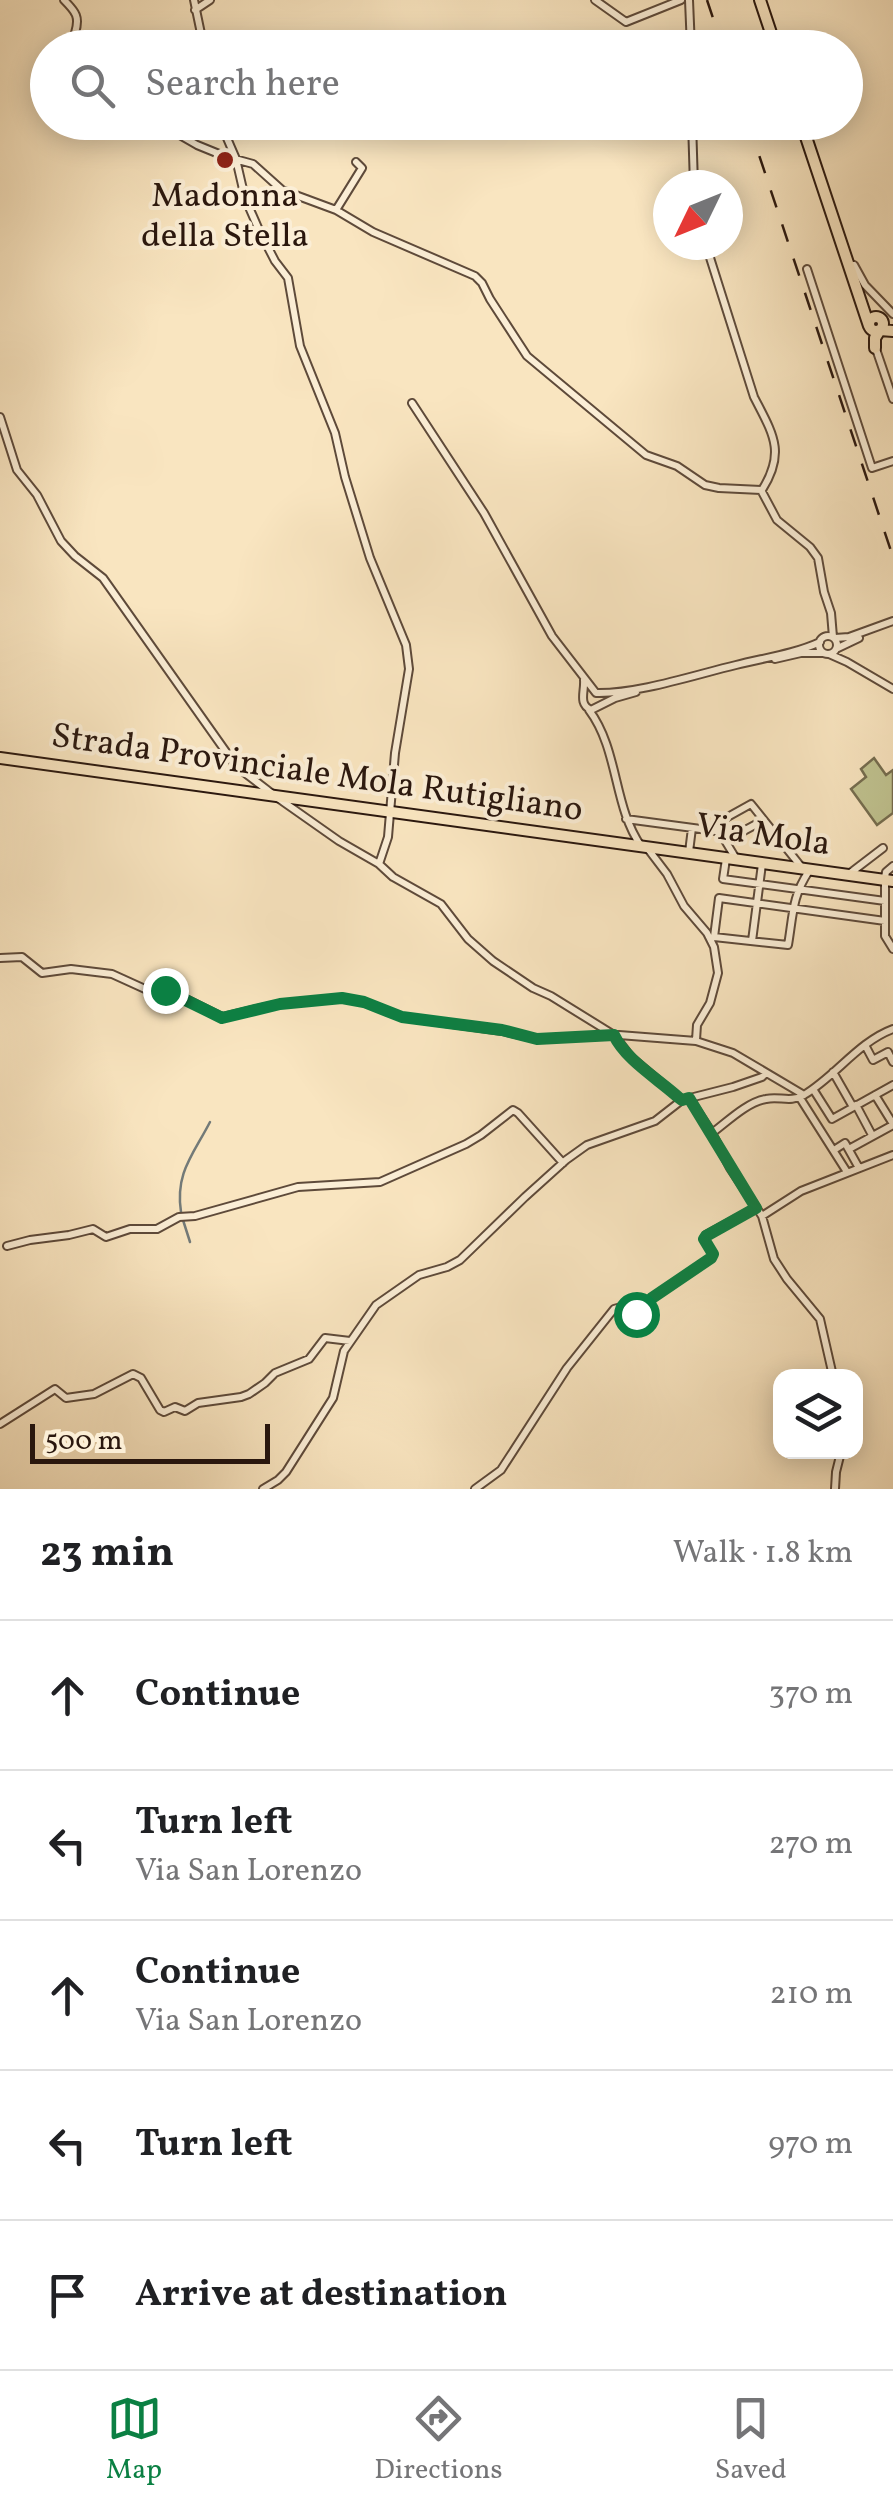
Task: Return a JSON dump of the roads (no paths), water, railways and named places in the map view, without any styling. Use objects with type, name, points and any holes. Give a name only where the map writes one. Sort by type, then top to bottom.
[{"type":"main road","points":[[760,0],[770,30]]},
{"type":"main road","points":[[807,140],[857,292],[875,324],[876,348]]},
{"type":"main road","points":[[875,324],[893,328]]},
{"type":"main road","name":"Strada Provinciale Mola Rutigliano","points":[[0,758],[626,845]]},
{"type":"main road","name":"Via Mola","points":[[626,845],[889,880]]},
{"type":"street","points":[[64,0],[78,15],[76,30]]},
{"type":"street","points":[[194,0],[200,30]]},
{"type":"street","points":[[196,10],[210,0]]},
{"type":"street","points":[[595,0],[626,22],[681,0]]},
{"type":"street","points":[[689,0],[690,30]]},
{"type":"street","points":[[188,140],[253,164],[282,190],[336,210],[386,238],[475,276],[527,356],[646,455],[682,468],[704,485],[762,490]]},
{"type":"street","points":[[228,140],[245,198],[288,278],[300,346],[335,433],[370,558],[406,645],[409,669],[395,753],[388,837],[379,864]]},
{"type":"street","points":[[693,140],[694,170]]},
{"type":"street","points":[[336,210],[361,171],[362,166],[356,162]]},
{"type":"street","points":[[843,251],[848,249],[858,276],[893,314]]},
{"type":"street","points":[[711,260],[754,397],[776,452],[762,490]]},
{"type":"street","points":[[807,269],[872,468],[893,461]]},
{"type":"street","points":[[876,348],[893,400]]},
{"type":"street","points":[[412,403],[484,513],[552,636],[601,700],[598,724]]},
{"type":"street","points":[[0,417],[14,464],[37,495],[61,541],[103,578],[232,760],[338,841],[442,904],[468,938],[503,969],[614,1035],[631,1057],[686,1099],[712,1132],[762,1216],[774,1258],[786,1279],[821,1322],[831,1369]]},
{"type":"street","points":[[762,490],[777,520],[810,546],[818,558],[832,617],[828,638],[820,648],[826,654]]},
{"type":"street","points":[[584,697],[588,693],[610,694],[664,682],[893,623]]},
{"type":"street","points":[[826,654],[893,623]]},
{"type":"street","points":[[828,638],[850,663]]},
{"type":"street","points":[[847,644],[850,663]]},
{"type":"street","points":[[588,709],[594,710],[615,698],[802,653],[826,654],[850,663],[893,689]]},
{"type":"street","points":[[584,679],[583,702],[598,724],[628,826],[672,882],[714,947],[718,973],[711,999],[697,1025],[696,1040]]},
{"type":"street","points":[[888,914],[794,908],[719,898],[714,936],[788,946],[794,908],[796,889],[806,870],[750,804],[715,824],[732,859],[723,879],[796,889],[888,914]]},
{"type":"street","points":[[626,819],[738,834],[764,820]]},
{"type":"street","points":[[689,854],[692,828]]},
{"type":"street","points":[[848,875],[883,848]]},
{"type":"street","points":[[752,941],[762,864]]},
{"type":"street","points":[[893,866],[886,872],[888,914],[884,936],[890,938],[893,949]]},
{"type":"street","points":[[0,958],[22,958],[40,973],[71,969],[112,974],[145,989],[172,992],[222,1018],[280,1004],[342,998],[402,1017],[502,1030],[537,1039],[614,1035],[696,1040],[728,1051],[802,1096],[848,1172]]},
{"type":"street","points":[[712,1132],[762,1100],[802,1096],[865,1045],[893,1028]]},
{"type":"street","points":[[865,1045],[873,1060],[888,1052],[893,1062]]},
{"type":"street","points":[[833,1072],[872,1135]]},
{"type":"street","points":[[263,1489],[286,1472],[331,1402],[342,1358],[376,1305],[419,1275],[460,1260],[495,1224],[590,1144],[658,1119],[686,1099],[742,1084],[766,1073]]},
{"type":"street","points":[[813,1089],[832,1118],[893,1084]]},
{"type":"street","points":[[848,1149],[892,1120],[875,1095]]},
{"type":"street","points":[[8,1246],[91,1229],[106,1238],[132,1229],[153,1229],[180,1217],[298,1187],[380,1182],[481,1136],[513,1110],[564,1163]]},
{"type":"street","points":[[834,1150],[844,1143],[859,1168]]},
{"type":"street","points":[[762,1216],[797,1193],[893,1156]]},
{"type":"street","points":[[475,1489],[501,1470],[568,1368],[614,1309],[620,1307],[636,1314],[652,1298],[711,1258],[706,1236],[756,1208]]},
{"type":"street","points":[[0,1424],[55,1389],[66,1398],[90,1395],[134,1374],[160,1410],[185,1411],[200,1402],[249,1394],[276,1372],[309,1359],[325,1338],[350,1341]]},
{"type":"street","points":[[835,1489],[839,1459]]},
{"type":"waterway","points":[[181,1212],[183,1175],[210,1122]]},
{"type":"waterway","points":[[183,1220],[190,1242]]},
{"type":"railway","points":[[707,0],[717,30]]},
{"type":"railway","points":[[754,140],[893,557]]},
{"type":"place","name":"Madonna della Stella","points":[[225,160]]}]
